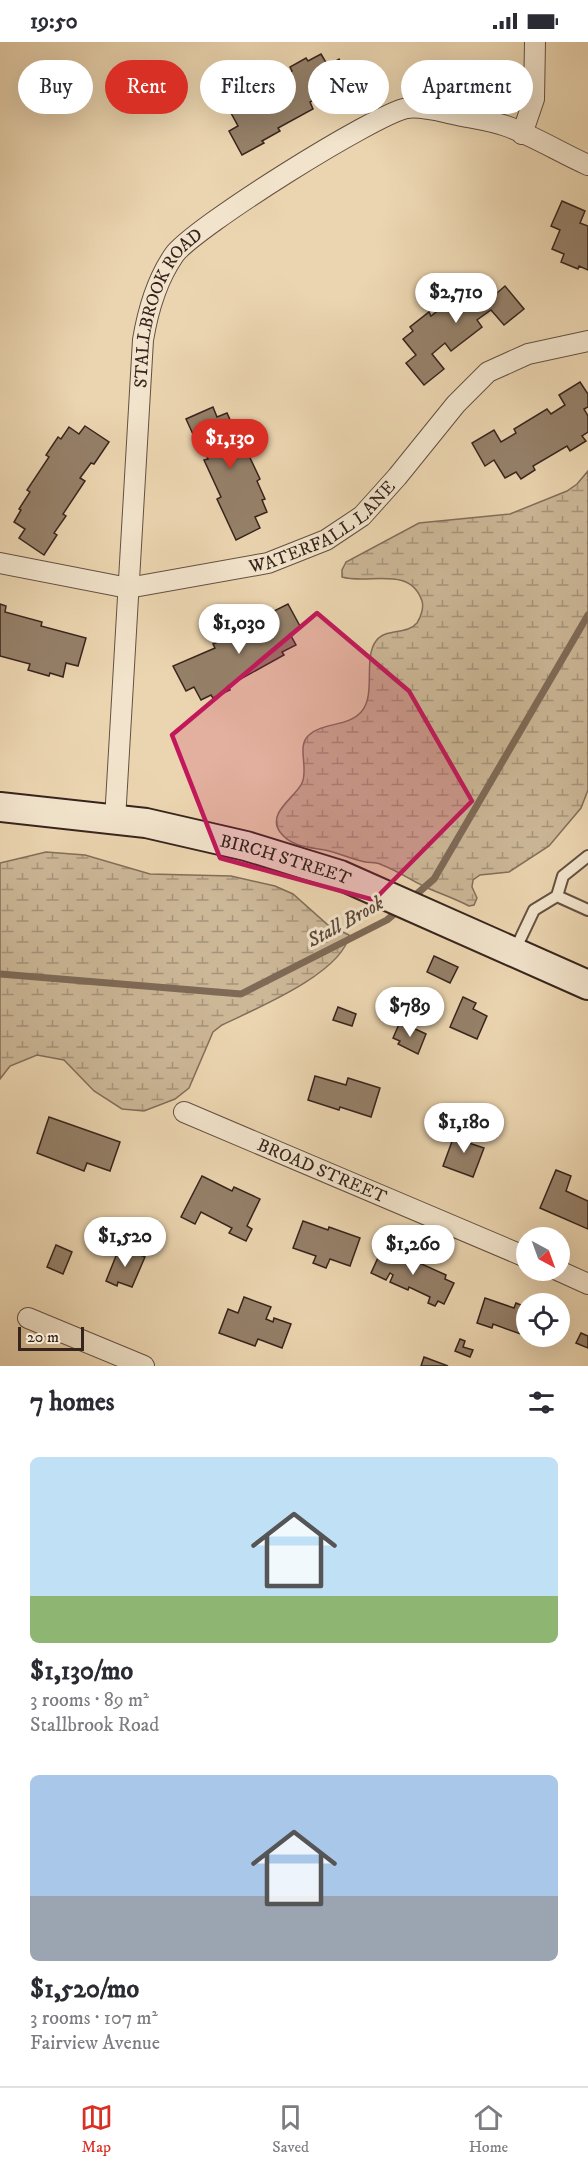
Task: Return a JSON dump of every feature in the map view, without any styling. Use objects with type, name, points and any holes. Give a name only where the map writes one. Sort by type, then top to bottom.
[{"type":"street","points":[[522,134],[534,99],[535,42]]},
{"type":"street","name":"STALLBROOK ROAD","points":[[115,820],[143,340],[149,308],[157,284],[175,254],[203,228],[290,172],[372,123],[408,108],[439,111],[506,126],[588,165]]},
{"type":"street","name":"WATERFALL LANE","points":[[0,563],[128,588],[268,563],[326,540],[362,516],[456,404],[488,372],[528,354],[588,341]]},
{"type":"street","name":"BIRCH STREET","points":[[0,807],[146,823],[246,846],[340,875],[588,985]]},
{"type":"street","name":"BROAD STREET","points":[[184,1112],[516,1253]]},
{"type":"street","points":[[570,1276],[588,1284]]},
{"type":"street","points":[[28,1318],[144,1366]]},
{"type":"lane","points":[[513,952],[534,910],[558,896],[563,876],[588,856]]},
{"type":"lane","points":[[558,896],[588,910]]},
{"type":"highlighted area","points":[[317,613],[409,691],[472,801],[374,900],[220,858],[172,735]]},
{"type":"green space","points":[[588,471],[588,790],[581,808],[549,846],[509,872],[480,875],[473,880],[472,887],[477,898],[474,905],[469,906],[380,864],[301,846],[284,837],[277,825],[277,818],[283,806],[302,783],[305,740],[315,731],[350,720],[362,711],[368,695],[370,657],[376,641],[385,634],[413,627],[422,612],[422,601],[416,590],[408,583],[387,578],[342,577],[342,570],[346,562],[419,523],[510,514],[567,491],[577,484]]},
{"type":"green space","points":[[46,852],[85,855],[150,874],[231,876],[275,886],[293,894],[328,925],[349,935],[343,949],[315,976],[275,1000],[222,1025],[213,1032],[189,1088],[175,1099],[144,1111],[122,1109],[94,1091],[64,1060],[37,1055],[10,1066],[0,1079],[0,863]]},
{"type":"building","points":[[321,54],[324,60],[310,60]]},
{"type":"building","points":[[306,58],[308,61],[308,112],[278,128],[280,131],[262,141],[264,143],[242,155],[229,131],[238,126],[232,114],[296,114],[296,64]]},
{"type":"building","points":[[562,201],[585,211],[580,223],[588,226],[588,270],[579,266],[578,269],[561,262],[564,254],[552,249],[560,230],[551,226]]},
{"type":"building","points":[[485,278],[497,293],[505,286],[524,309],[504,325],[491,310],[477,320],[482,327],[451,351],[445,343],[432,354],[444,369],[424,385],[406,363],[416,355],[403,339],[413,331],[410,327],[429,312],[431,316],[456,296],[454,293],[468,282],[472,287]]},
{"type":"building","points":[[580,382],[588,394],[588,407],[584,409],[588,416],[588,432],[582,436],[586,441],[570,451],[567,446],[533,466],[535,470],[521,479],[516,472],[505,478],[494,460],[485,466],[472,443],[494,430],[501,442],[516,433],[514,429],[547,409],[551,414],[565,405],[559,395]]},
{"type":"building","points":[[213,407],[217,417],[227,413],[232,424],[238,421],[247,441],[243,443],[260,479],[257,481],[265,499],[262,500],[267,512],[255,517],[260,528],[236,540],[217,499],[221,497],[204,460],[208,459],[200,441],[197,443],[186,419]]},
{"type":"building","points":[[85,426],[109,442],[94,464],[91,463],[80,478],[85,481],[63,514],[66,516],[54,533],[57,535],[44,555],[19,538],[25,529],[14,522],[30,492],[27,490],[49,457],[46,455],[58,437],[61,439],[69,427],[79,434]]},
{"type":"building","points":[[0,604],[6,606],[5,612],[42,622],[41,626],[86,638],[78,666],[66,663],[63,677],[50,673],[49,676],[28,670],[30,664],[0,656]]},
{"type":"building","points":[[288,604],[301,628],[290,634],[296,645],[282,652],[284,655],[228,686],[230,690],[213,698],[211,695],[201,700],[194,687],[186,691],[173,666],[215,648],[213,644],[251,628],[250,625]]},
{"type":"building","points":[[434,956],[458,967],[450,983],[427,972]]},
{"type":"building","points":[[463,997],[476,1003],[473,1009],[487,1016],[477,1039],[450,1027]]},
{"type":"building","points":[[338,1007],[356,1014],[352,1026],[333,1020]]},
{"type":"building","points":[[400,1022],[426,1034],[418,1054],[398,1044],[400,1041],[393,1038]]},
{"type":"building","points":[[315,1076],[346,1085],[348,1078],[380,1088],[371,1117],[308,1100]]},
{"type":"building","points":[[49,1117],[120,1142],[110,1171],[87,1163],[84,1171],[37,1153]]},
{"type":"building","points":[[461,1126],[473,1131],[469,1143],[484,1148],[473,1177],[443,1166],[454,1136],[457,1137]]},
{"type":"building","points":[[556,1170],[571,1176],[566,1191],[588,1201],[588,1229],[540,1208]]},
{"type":"building","points":[[202,1176],[232,1191],[234,1187],[260,1199],[247,1226],[252,1229],[246,1241],[229,1233],[232,1228],[201,1212],[195,1224],[181,1217]]},
{"type":"building","points":[[303,1221],[360,1238],[350,1266],[330,1259],[326,1268],[313,1263],[316,1256],[293,1248]]},
{"type":"building","points":[[56,1245],[72,1252],[63,1274],[47,1267]]},
{"type":"building","points":[[120,1246],[145,1257],[132,1287],[118,1282],[117,1286],[106,1281]]},
{"type":"building","points":[[382,1249],[446,1275],[445,1279],[454,1283],[444,1304],[438,1301],[435,1306],[428,1303],[430,1297],[409,1287],[408,1290],[390,1282],[393,1275],[390,1273],[386,1280],[371,1273]]},
{"type":"building","points":[[244,1297],[271,1307],[266,1319],[273,1322],[274,1318],[291,1324],[282,1348],[258,1339],[255,1346],[219,1333],[228,1309],[238,1313]]},
{"type":"building","points":[[485,1298],[514,1308],[516,1303],[516,1332],[493,1324],[492,1328],[477,1323]]},
{"type":"building","points":[[581,1333],[588,1336],[588,1348],[576,1343]]},
{"type":"building","points":[[460,1339],[465,1341],[463,1347],[473,1350],[470,1357],[455,1351]]},
{"type":"building","points":[[424,1357],[448,1366],[421,1366]]},
{"type":"waterway","name":"Stall Brook","points":[[411,899],[434,879],[588,615]]},
{"type":"waterway","name":"Stall Brook","points":[[0,974],[241,994],[387,920],[400,909]]}]
